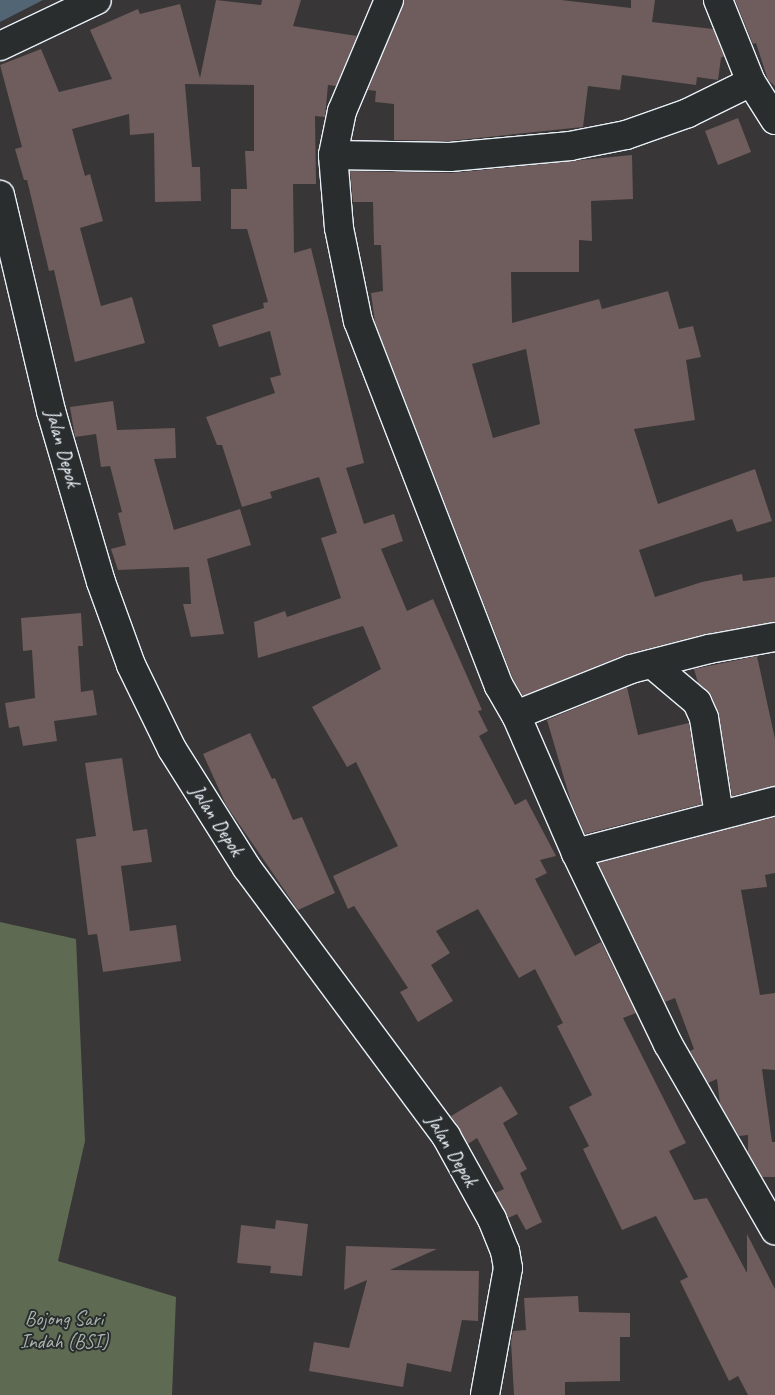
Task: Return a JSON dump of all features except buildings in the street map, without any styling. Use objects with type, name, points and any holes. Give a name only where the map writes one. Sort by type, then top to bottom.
[{"type":"street","points":[[0,46],[97,0]]},
{"type":"street","points":[[389,0],[342,111],[333,155],[340,237],[358,321],[436,530],[499,686],[516,715],[576,853],[668,1044],[775,1230]]},
{"type":"street","points":[[718,0],[752,82],[775,120]]},
{"type":"street","points":[[333,155],[450,157],[570,146],[626,135],[679,116],[752,82]]},
{"type":"street","name":"Jalan Depok","points":[[0,195],[51,411],[101,582],[131,666],[172,750],[242,860],[446,1136],[502,1243],[508,1268],[485,1395]]},
{"type":"street","points":[[516,715],[549,700],[652,664],[709,648],[775,637]]},
{"type":"street","points":[[652,664],[697,702],[704,718],[720,815]]},
{"type":"street","points":[[576,853],[775,801]]},
{"type":"green space","name":"Bojong Sari Indah (BSI)","points":[[0,922],[76,939],[85,1141],[58,1261],[176,1297],[172,1395],[0,1395]]},
{"type":"water","points":[[0,0],[43,0],[0,22]]}]
